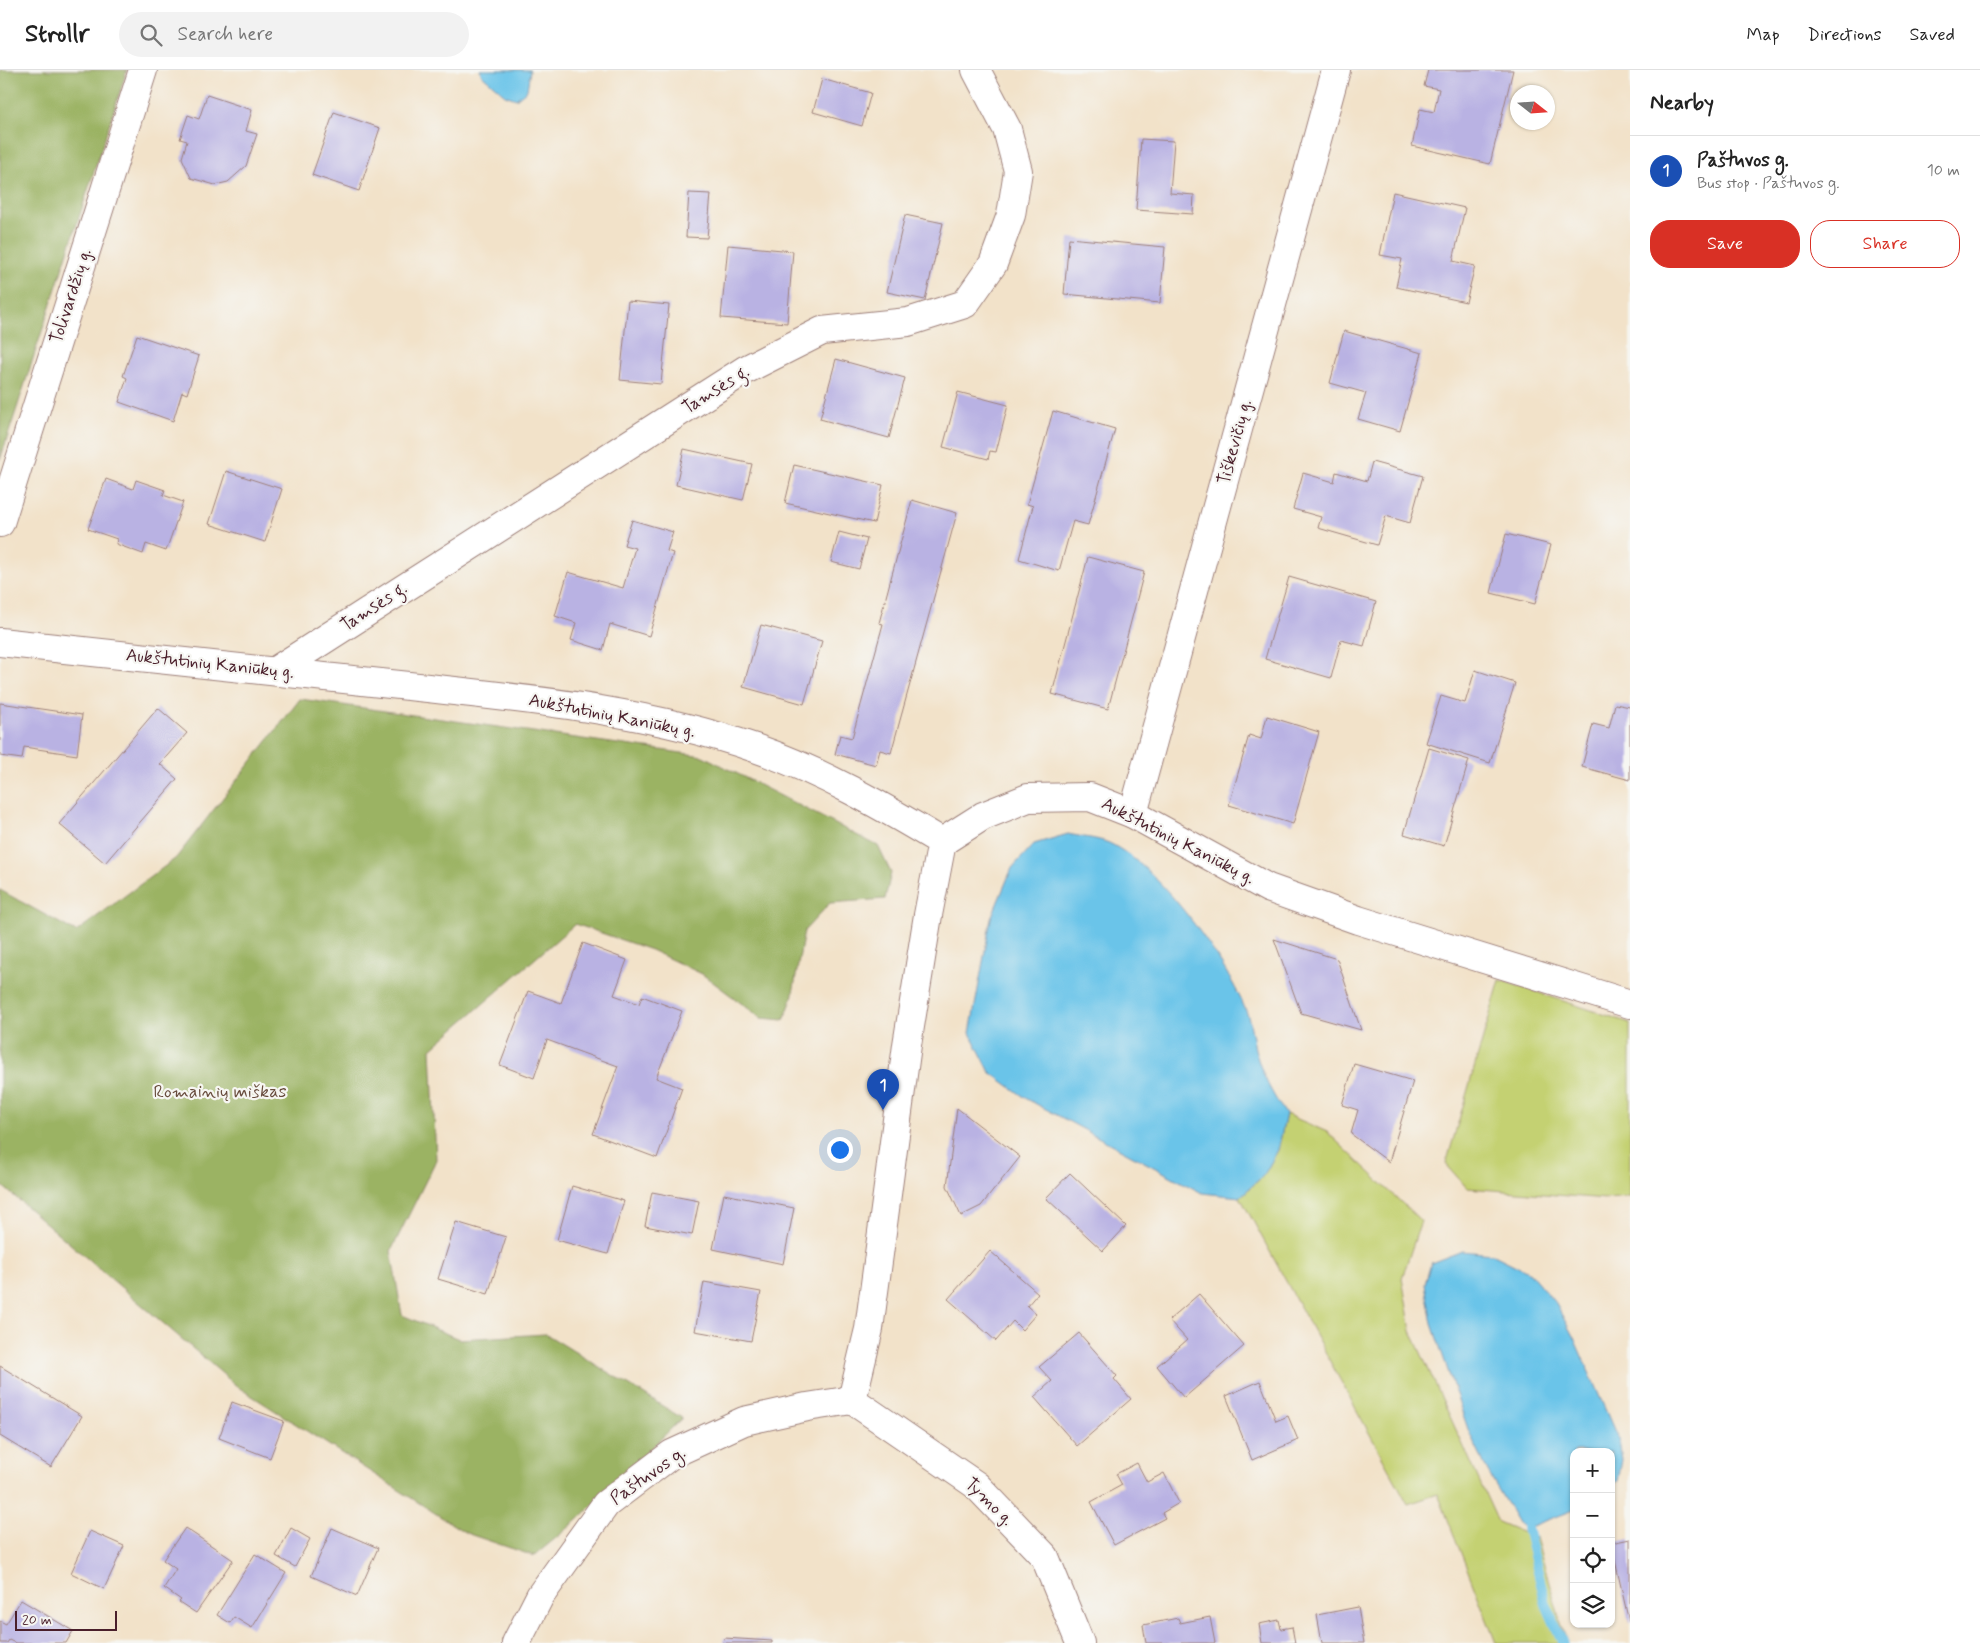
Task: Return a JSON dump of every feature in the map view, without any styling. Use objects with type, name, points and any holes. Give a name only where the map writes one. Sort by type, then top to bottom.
[{"type":"street","name":"Tolivardžių g.","points":[[0,523],[143,70]]},
{"type":"street","name":"Tamsės g.","points":[[275,671],[744,370],[822,331],[908,322],[965,304],[993,264],[1012,215],[1018,171],[1007,129],[976,70]]},
{"type":"street","name":"Tiškevičių g.","points":[[1132,814],[1336,70]]},
{"type":"street","name":"Aukštutinių Kaniūkų g.","points":[[0,642],[564,703],[664,722],[754,747],[813,770],[884,807],[942,842],[983,816],[1028,798],[1090,797],[1132,814],[1268,888],[1358,920],[1630,1004]]},
{"type":"street","points":[[852,1400],[869,1329],[907,1045],[942,842]]},
{"type":"street","name":"Paštuvos g.","points":[[516,1643],[540,1596],[606,1504],[672,1454],[744,1422],[807,1407],[852,1400]]},
{"type":"street","name":"Tymo g.","points":[[852,1400],[976,1485],[1038,1550],[1045,1558],[1080,1643]]},
{"type":"green space","points":[[0,70],[127,70],[0,460]]},
{"type":"green space","name":"Romainių miškas","points":[[300,699],[703,756],[878,846],[891,873],[885,899],[830,903],[804,931],[792,999],[784,1020],[761,1018],[702,974],[651,950],[575,924],[431,1049],[436,1160],[391,1251],[402,1315],[459,1339],[546,1334],[682,1418],[578,1520],[534,1556],[466,1533],[238,1387],[0,1184],[0,890],[76,932],[176,858]]},
{"type":"green space","points":[[1500,980],[1630,1023],[1630,1197],[1607,1199],[1467,1188],[1446,1164]]},
{"type":"green space","points":[[1286,1114],[1327,1132],[1421,1221],[1402,1278],[1411,1331],[1498,1522],[1536,1538],[1567,1643],[1496,1643],[1438,1494],[1408,1504],[1240,1197],[1264,1175],[1278,1150]]},
{"type":"water","points":[[480,70],[530,70],[527,90],[516,99],[505,95],[481,74]]},
{"type":"water","points":[[1068,834],[1109,843],[1129,855],[1149,872],[1170,894],[1209,944],[1239,995],[1248,1016],[1257,1058],[1276,1099],[1286,1114],[1278,1150],[1264,1175],[1240,1197],[1202,1193],[1027,1099],[990,1072],[970,1033],[991,918],[1012,868],[1034,844]]},
{"type":"water","points":[[1462,1251],[1492,1254],[1530,1273],[1556,1304],[1574,1338],[1619,1441],[1622,1460],[1618,1481],[1615,1483],[1615,1448],[1570,1448],[1570,1512],[1527,1528],[1518,1523],[1488,1472],[1469,1432],[1432,1324],[1425,1284],[1431,1263]]},
{"type":"building","points":[[1428,70],[1513,70],[1490,164],[1412,146],[1420,109],[1434,112],[1439,89],[1424,86]]},
{"type":"building","points":[[822,79],[871,93],[862,126],[813,112]]},
{"type":"building","points":[[207,95],[252,110],[246,131],[257,134],[246,166],[228,182],[215,185],[191,178],[182,158],[187,141],[180,139],[188,115],[199,119]]},
{"type":"building","points":[[334,112],[380,128],[359,191],[312,175]]},
{"type":"building","points":[[1141,139],[1174,141],[1170,193],[1194,195],[1193,214],[1136,210]]},
{"type":"building","points":[[1393,192],[1465,208],[1453,261],[1475,266],[1466,302],[1396,287],[1402,259],[1380,255]]},
{"type":"building","points":[[689,193],[711,194],[707,238],[686,237]]},
{"type":"building","points":[[905,215],[943,223],[925,300],[887,292]]},
{"type":"building","points":[[1069,238],[1165,247],[1160,303],[1064,294]]},
{"type":"building","points":[[728,245],[793,251],[787,323],[721,318]]},
{"type":"building","points":[[628,301],[669,305],[661,384],[620,380]]},
{"type":"building","points":[[1344,331],[1422,353],[1400,431],[1358,419],[1366,393],[1330,383]]},
{"type":"building","points":[[137,335],[199,356],[187,394],[182,392],[173,421],[119,402],[127,378],[123,376]]},
{"type":"building","points":[[836,359],[905,378],[889,438],[820,419]]},
{"type":"building","points":[[958,392],[1008,405],[996,452],[990,451],[988,459],[943,447]]},
{"type":"building","points":[[1053,411],[1115,429],[1088,525],[1073,521],[1059,571],[1019,559],[1033,506],[1027,504]]},
{"type":"building","points":[[684,449],[752,464],[743,500],[676,485]]},
{"type":"building","points":[[1372,462],[1423,476],[1410,523],[1386,516],[1377,545],[1318,528],[1321,517],[1293,509],[1303,473],[1334,482],[1336,472],[1367,481]]},
{"type":"building","points":[[794,465],[883,485],[874,523],[785,503]]},
{"type":"building","points":[[226,471],[282,489],[265,542],[209,524]]},
{"type":"building","points":[[106,479],[133,489],[136,480],[165,490],[163,495],[183,502],[166,551],[146,544],[143,554],[116,544],[117,539],[88,529]]},
{"type":"building","points":[[912,500],[957,513],[891,753],[880,750],[876,765],[835,754],[840,735],[852,738],[883,624],[879,623]]},
{"type":"building","points":[[632,520],[673,532],[667,551],[673,553],[649,636],[610,624],[603,650],[571,640],[576,623],[555,616],[568,572],[623,588],[635,548],[624,545]]},
{"type":"building","points":[[839,532],[867,539],[859,569],[831,562]]},
{"type":"building","points":[[1506,534],[1551,545],[1535,604],[1491,593]]},
{"type":"building","points":[[1088,557],[1144,572],[1108,709],[1052,694]]},
{"type":"building","points":[[1289,577],[1376,602],[1364,646],[1341,640],[1331,678],[1265,659]]},
{"type":"building","points":[[761,625],[822,641],[804,704],[743,687]]},
{"type":"building","points":[[1475,670],[1515,683],[1490,763],[1426,743],[1441,696],[1465,703]]},
{"type":"building","points":[[0,703],[82,715],[77,755],[24,747],[22,759],[0,756]]},
{"type":"building","points":[[1615,704],[1630,707],[1630,780],[1582,767],[1593,724],[1609,728]]},
{"type":"building","points":[[158,708],[187,733],[160,764],[177,779],[105,863],[59,824]]},
{"type":"building","points":[[1267,716],[1319,732],[1293,824],[1229,805],[1249,735],[1261,739]]},
{"type":"building","points":[[1429,748],[1469,760],[1444,846],[1404,834]]},
{"type":"building","points":[[1274,939],[1337,959],[1361,1030],[1301,1013]]},
{"type":"building","points":[[583,943],[627,960],[614,995],[639,1004],[642,996],[682,1011],[656,1078],[682,1088],[657,1158],[593,1134],[618,1066],[547,1040],[534,1078],[500,1065],[528,991],[561,1003]]},
{"type":"building","points":[[1354,1064],[1413,1081],[1389,1162],[1351,1134],[1358,1110],[1342,1105]]},
{"type":"building","points":[[957,1108],[1020,1157],[981,1206],[961,1216],[947,1186]]},
{"type":"building","points":[[1070,1173],[1126,1226],[1103,1251],[1046,1198]]},
{"type":"building","points":[[572,1186],[624,1201],[608,1254],[557,1240]]},
{"type":"building","points":[[652,1192],[699,1201],[692,1235],[645,1226]]},
{"type":"building","points":[[724,1194],[794,1208],[783,1264],[713,1249]]},
{"type":"building","points":[[456,1222],[506,1237],[488,1294],[438,1279]]},
{"type":"building","points":[[990,1251],[1038,1293],[1027,1306],[1036,1314],[1022,1330],[1013,1321],[996,1341],[948,1299]]},
{"type":"building","points":[[704,1282],[761,1292],[751,1341],[695,1331]]},
{"type":"building","points":[[1199,1294],[1244,1346],[1184,1398],[1157,1366],[1187,1340],[1169,1320]]},
{"type":"building","points":[[1079,1333],[1117,1376],[1114,1379],[1131,1399],[1077,1446],[1034,1397],[1052,1381],[1039,1367]]},
{"type":"building","points":[[0,1366],[82,1416],[51,1467],[0,1436]]},
{"type":"building","points":[[1260,1381],[1276,1421],[1288,1416],[1298,1440],[1252,1460],[1226,1396]]},
{"type":"building","points":[[232,1402],[284,1421],[270,1458],[219,1438]]},
{"type":"building","points":[[1137,1463],[1147,1482],[1164,1473],[1179,1503],[1162,1513],[1165,1518],[1114,1545],[1091,1502],[1122,1485],[1116,1474]]},
{"type":"building","points":[[185,1528],[233,1560],[196,1613],[179,1602],[181,1600],[164,1588],[176,1569],[163,1560]]},
{"type":"building","points":[[291,1528],[310,1539],[295,1567],[276,1556]]},
{"type":"building","points":[[332,1528],[378,1548],[357,1596],[311,1576]]},
{"type":"building","points":[[90,1531],[124,1546],[104,1589],[71,1573]]},
{"type":"building","points":[[1630,1539],[1630,1622],[1615,1561],[1615,1542]]},
{"type":"building","points":[[255,1554],[286,1573],[252,1628],[234,1617],[230,1623],[217,1615]]},
{"type":"building","points":[[21,1600],[73,1631],[66,1643],[15,1643],[9,1640],[7,1643],[0,1643],[0,1621],[6,1624]]},
{"type":"building","points":[[1358,1607],[1364,1643],[1322,1643],[1317,1615]]},
{"type":"building","points":[[1210,1617],[1215,1643],[1146,1643],[1143,1625],[1178,1618],[1180,1623]]},
{"type":"building","points":[[1279,1620],[1281,1629],[1292,1627],[1295,1643],[1262,1643],[1259,1624]]},
{"type":"building","points":[[724,1638],[772,1641],[772,1643],[723,1643]]},
{"type":"waterway","points":[[1527,1528],[1546,1604],[1563,1643]]},
{"type":"place","name":"Paštuvos g.","points":[[883,1110]]}]
